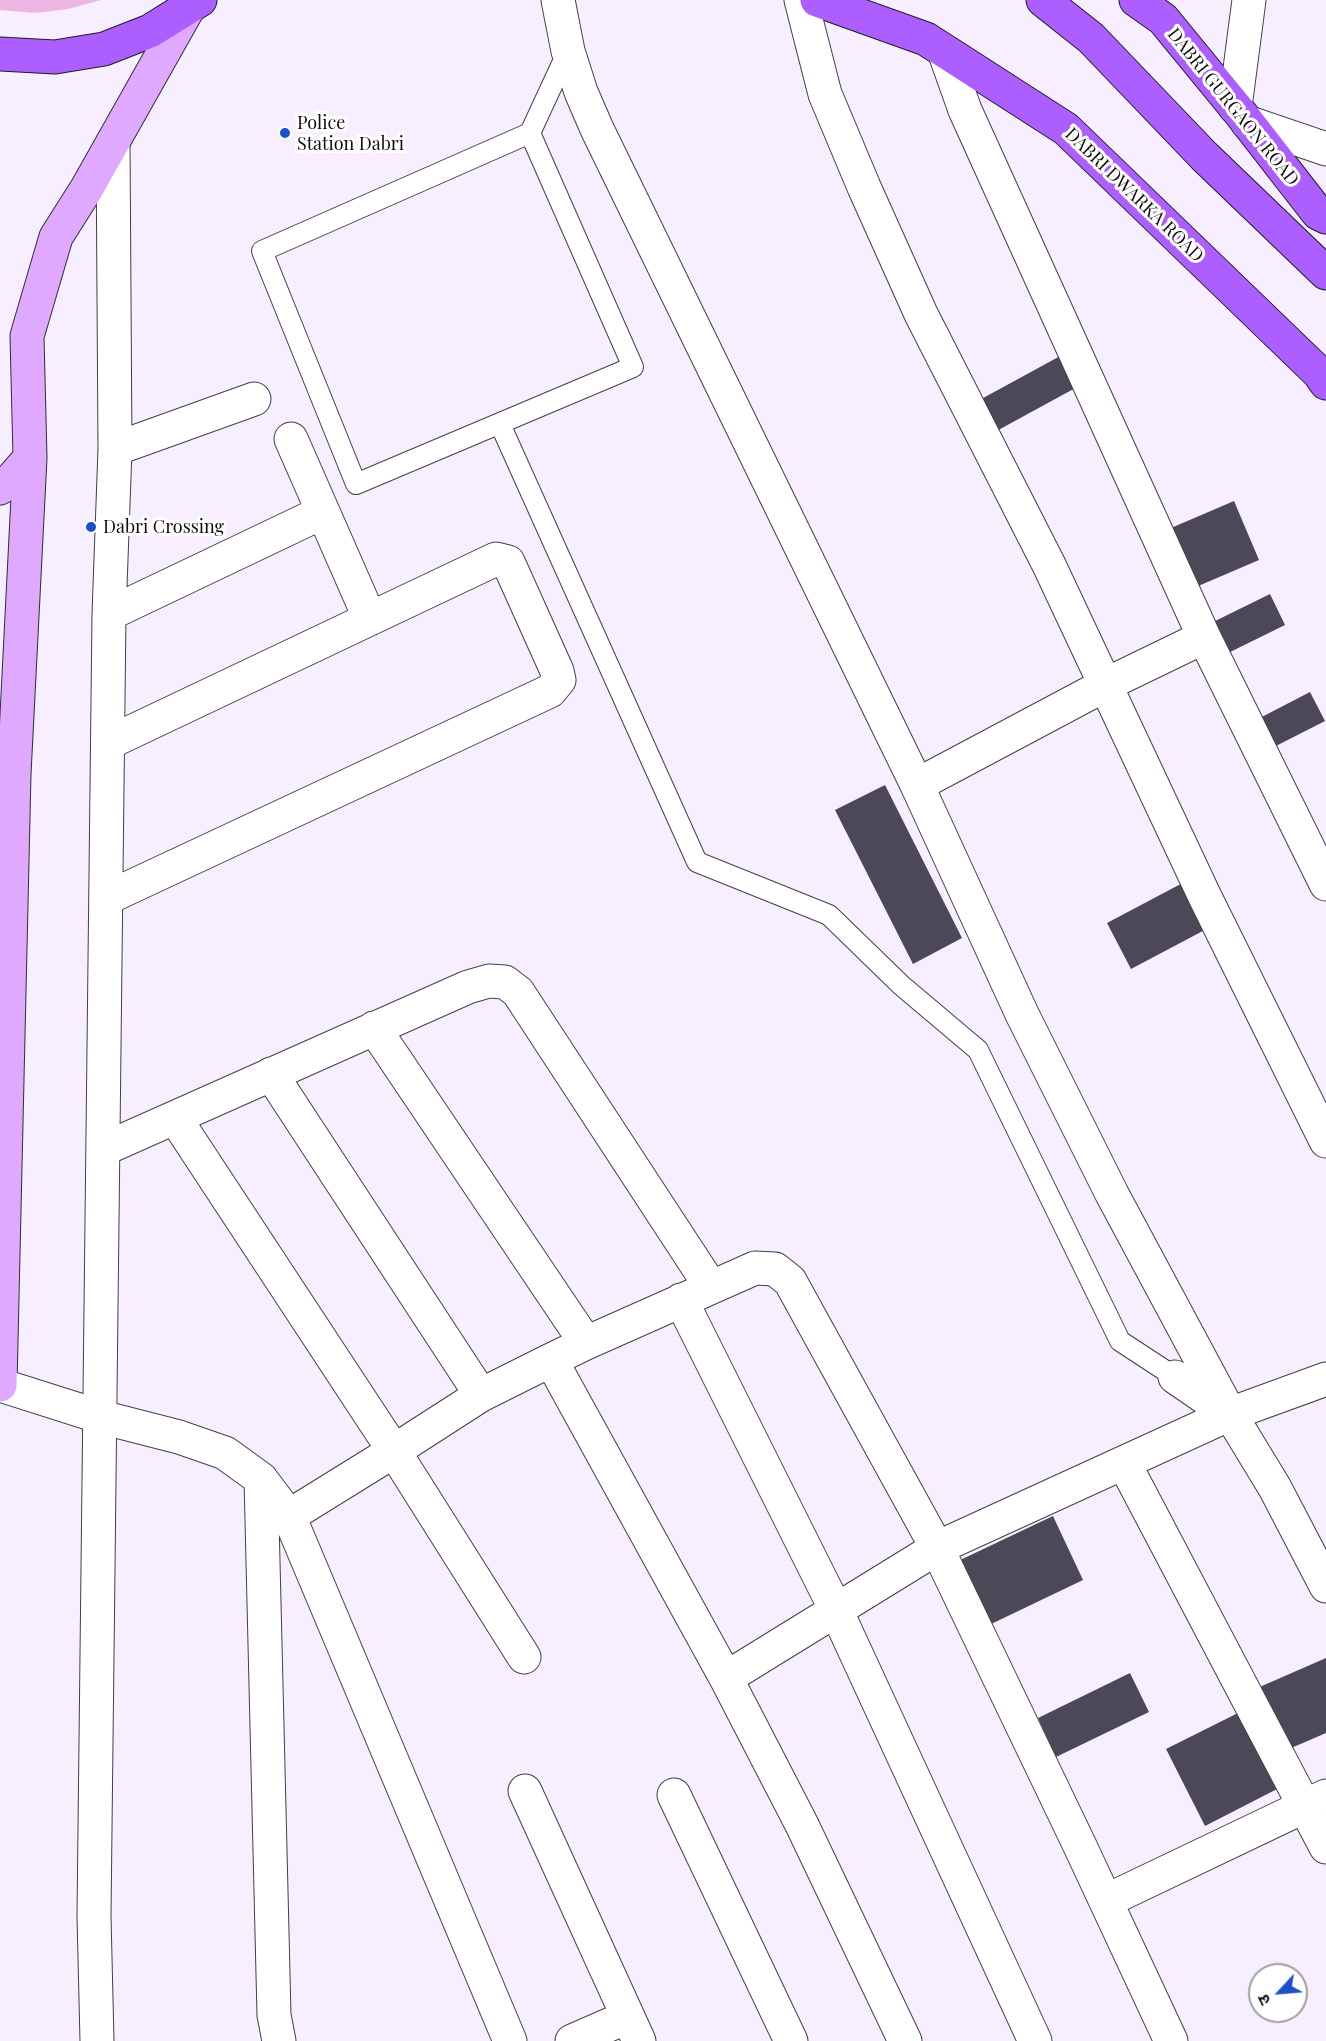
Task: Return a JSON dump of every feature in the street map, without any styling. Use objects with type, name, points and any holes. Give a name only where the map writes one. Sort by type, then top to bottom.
[{"type":"main road","name":"DABRI DWARKA ROAD","points":[[817,0],[926,39],[1066,129],[1319,373],[1326,383]]},
{"type":"main road","points":[[1043,0],[1091,38],[1204,156],[1326,273]]},
{"type":"main road","name":"DABRI GURGAON ROAD","points":[[1136,0],[1163,19],[1318,213],[1326,218]]},
{"type":"main road","points":[[0,54],[55,57],[104,49],[150,31],[195,4]]},
{"type":"main road","points":[[0,1385],[14,774],[30,458],[27,336],[56,237],[195,4]]},
{"type":"main road","points":[[0,488],[9,482],[30,458]]},
{"type":"street","points":[[558,0],[568,51],[581,92],[597,129],[917,785],[1022,1014],[1112,1194],[1230,1414],[1275,1488],[1326,1586]]},
{"type":"street","points":[[801,0],[825,94],[921,314],[1049,566],[1210,908],[1326,1141]]},
{"type":"street","points":[[1249,0],[1241,114],[1326,149]]},
{"type":"street","points":[[944,51],[965,110],[1204,637],[1326,884]]},
{"type":"street","points":[[97,2041],[94,1916],[109,614],[115,449],[112,142]]},
{"type":"street","points":[[115,449],[254,399]]},
{"type":"street","points":[[291,439],[370,619]]},
{"type":"street","points":[[109,614],[323,512]]},
{"type":"street","points":[[107,898],[549,691],[559,680],[558,671],[508,562],[496,559],[108,743]]},
{"type":"street","points":[[917,785],[1105,685],[1204,637]]},
{"type":"street","points":[[104,1149],[468,987],[489,981],[506,982],[518,992],[711,1287]]},
{"type":"street","points":[[374,1029],[586,1343]]},
{"type":"street","points":[[271,1074],[481,1395]]},
{"type":"street","points":[[175,1118],[394,1451],[524,1658]]},
{"type":"street","points":[[289,1516],[481,1395],[586,1343],[711,1287],[756,1268],[775,1269],[790,1281],[937,1548],[1171,2041]]},
{"type":"street","points":[[681,1300],[837,1610],[1035,2041]]},
{"type":"street","points":[[551,1360],[726,1678],[802,1826],[905,2041]]},
{"type":"street","points":[[1175,1377],[1230,1414]]},
{"type":"street","points":[[726,1678],[937,1548],[1230,1414],[1326,1378]]},
{"type":"street","points":[[0,1385],[101,1417],[179,1437],[225,1453],[261,1479],[289,1516],[510,2041]]},
{"type":"street","points":[[1124,1463],[1315,1801],[1326,1847]]},
{"type":"street","points":[[261,1479],[274,2015],[279,2041]]},
{"type":"street","points":[[525,1791],[633,2029],[572,2041]]},
{"type":"street","points":[[674,1795],[791,2041]]},
{"type":"street","points":[[1106,1901],[1315,1801]]},
{"type":"lane","points":[[530,133],[633,367],[356,484],[262,251],[530,133],[568,51]]},
{"type":"lane","points":[[500,424],[697,862],[829,915],[902,985],[978,1050],[1120,1341],[1175,1377]]},
{"type":"shaded area","points":[[0,0],[101,0],[68,9],[35,13],[0,10]]},
{"type":"building","points":[[1062,355],[1079,386],[991,434],[974,403]]},
{"type":"building","points":[[1234,501],[1259,560],[1196,587],[1171,528]]},
{"type":"building","points":[[1270,594],[1285,625],[1222,656],[1207,625]]},
{"type":"building","points":[[1310,692],[1325,721],[1270,749],[1256,720]]},
{"type":"building","points":[[885,785],[962,938],[913,964],[835,810]]},
{"type":"building","points":[[1192,878],[1216,924],[1131,969],[1107,923]]},
{"type":"building","points":[[1053,1516],[1083,1580],[987,1626],[956,1562]]},
{"type":"building","points":[[1326,1658],[1326,1733],[1282,1752],[1255,1689]]},
{"type":"building","points":[[1130,1673],[1149,1712],[1056,1757],[1038,1718]]},
{"type":"building","points":[[1240,1712],[1279,1788],[1205,1826],[1166,1749]]},
{"type":"place","name":"Police Station Dabri","points":[[285,133]]},
{"type":"place","name":"Dabri Crossing","points":[[91,527]]}]
